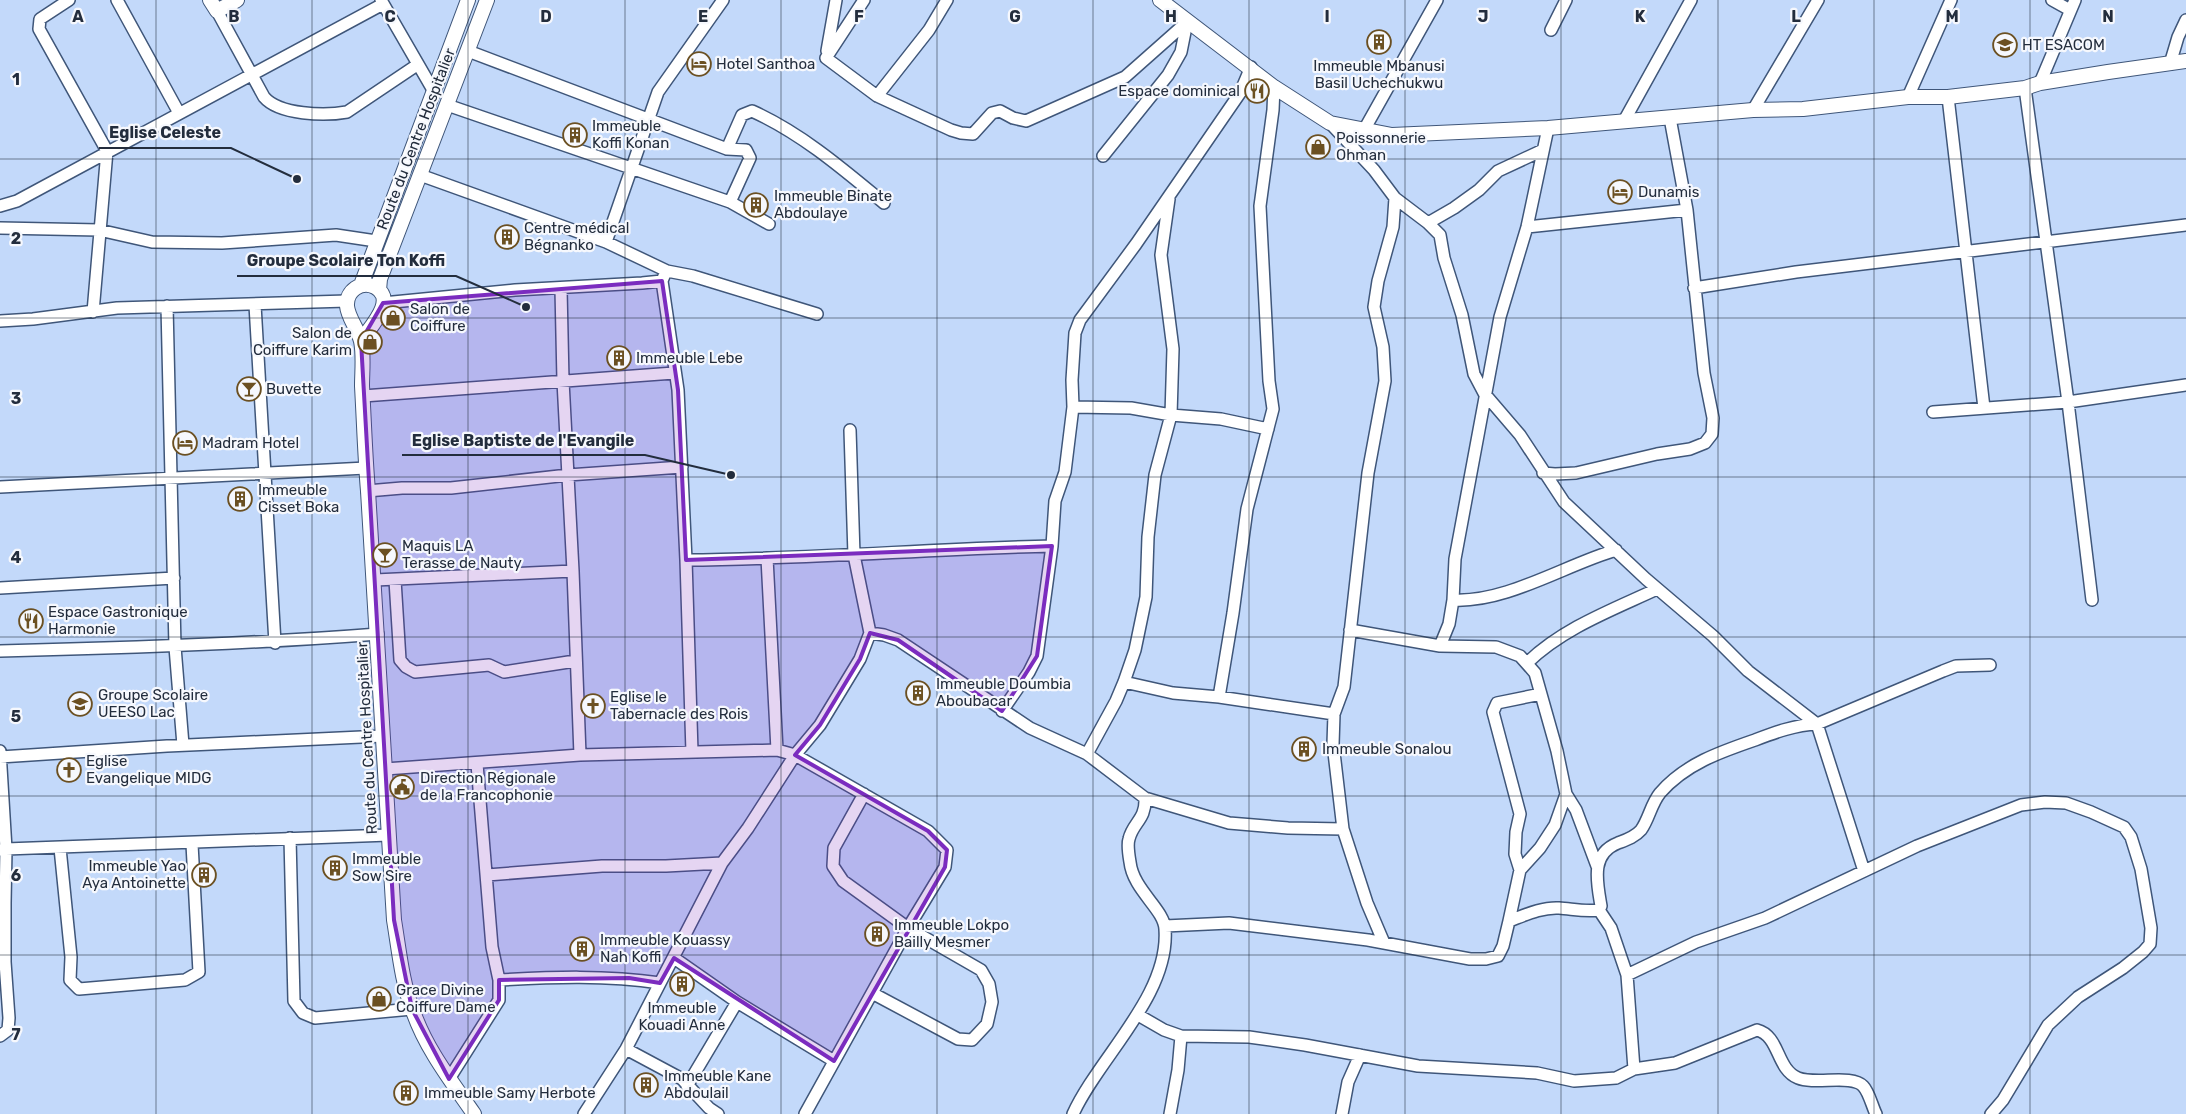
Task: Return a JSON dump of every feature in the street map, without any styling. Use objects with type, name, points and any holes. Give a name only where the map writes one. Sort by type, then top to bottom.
[{"type":"street","points":[[68,0],[40,19],[39,29],[107,151],[103,215],[99,230],[92,312]]},
{"type":"street","points":[[117,0],[179,113]]},
{"type":"street","points":[[237,0],[214,5],[264,97],[270,104],[282,110],[336,114],[347,112],[417,65]]},
{"type":"street","name":"Route du Centre Hospitalier","points":[[361,285],[468,0]]},
{"type":"street","name":"Route du Centre Hospitalier","points":[[381,297],[380,279],[487,0]]},
{"type":"street","points":[[606,242],[633,169],[647,120],[658,92],[723,0]]},
{"type":"street","points":[[826,58],[836,0]]},
{"type":"street","points":[[826,58],[864,0]]},
{"type":"street","points":[[877,96],[929,30],[947,0]]},
{"type":"street","points":[[1160,0],[1274,86],[1330,123],[1374,170],[1395,198],[1428,223],[1440,235],[1444,258],[1462,315],[1474,374],[1484,393],[1520,435],[1564,502],[1657,589],[1713,636],[1748,672],[1817,724],[1864,871]]},
{"type":"street","points":[[1364,130],[1437,0]]},
{"type":"street","points":[[1551,30],[1566,0]]},
{"type":"street","points":[[1624,120],[1691,0]]},
{"type":"street","points":[[1753,110],[1818,0]]},
{"type":"street","points":[[1908,97],[1951,0]]},
{"type":"street","points":[[2040,83],[2073,5],[2052,0]]},
{"type":"street","points":[[0,206],[17,201],[382,2],[433,90]]},
{"type":"street","points":[[2170,64],[2178,37],[2186,20]]},
{"type":"street","points":[[826,58],[877,96],[961,134],[973,134],[992,113],[1000,111],[1013,118],[1026,121],[1125,77],[1187,22]]},
{"type":"street","points":[[1103,156],[1168,75],[1182,52],[1187,22]]},
{"type":"street","points":[[468,51],[727,149],[746,150],[750,158],[730,202]]},
{"type":"street","points":[[1330,123],[1392,135],[1548,128],[1753,110],[1802,109],[1908,97],[1948,97],[2025,88],[2040,83],[2186,61]]},
{"type":"street","points":[[1002,711],[1029,672],[1037,656],[1052,546],[1055,500],[1065,472],[1073,406],[1072,380],[1076,333],[1080,320],[1170,195],[1240,93],[1251,67]]},
{"type":"street","points":[[1220,697],[1247,509],[1273,409],[1269,381],[1260,206],[1274,110],[1274,86]]},
{"type":"street","points":[[2025,88],[2068,402],[2092,600]]},
{"type":"street","points":[[1948,97],[1964,251],[1984,408]]},
{"type":"street","points":[[447,105],[730,202],[769,224]]},
{"type":"street","points":[[727,149],[742,115],[752,112],[789,130],[845,171],[884,203]]},
{"type":"street","points":[[1543,472],[1555,474],[1576,473],[1657,454],[1690,450],[1706,443],[1712,434],[1713,418],[1704,374],[1700,320],[1694,288],[1687,210],[1670,118]]},
{"type":"street","points":[[1440,646],[1449,624],[1456,559],[1484,393],[1500,317],[1527,227],[1548,128]]},
{"type":"street","points":[[1428,223],[1467,199],[1498,171],[1543,150]]},
{"type":"street","points":[[420,175],[606,242],[664,276]]},
{"type":"street","points":[[1087,754],[1116,701],[1124,682],[1135,650],[1146,597],[1148,536],[1155,475],[1171,415],[1173,350],[1161,255],[1170,195]]},
{"type":"street","points":[[1384,944],[1367,903],[1343,828],[1333,744],[1334,714],[1344,687],[1368,473],[1385,382],[1383,347],[1374,307],[1378,281],[1393,227],[1395,198]]},
{"type":"street","points":[[1527,227],[1687,210]]},
{"type":"street","points":[[1694,288],[1796,272],[2186,225]]},
{"type":"street","points":[[0,228],[99,230],[152,242],[222,243],[336,235],[376,241]]},
{"type":"street","points":[[664,276],[674,373],[678,390],[692,752]]},
{"type":"street","points":[[381,297],[561,289],[664,276],[693,276],[817,314]]},
{"type":"street","points":[[361,341],[382,311],[381,297],[370,285],[361,285],[349,294],[347,301],[348,312],[352,318],[363,322],[373,322]]},
{"type":"street","points":[[561,289],[562,382],[574,571],[575,661],[580,755]]},
{"type":"street","points":[[0,321],[117,308],[347,301]]},
{"type":"street","points":[[255,305],[275,642]]},
{"type":"street","points":[[167,306],[175,647],[184,745]]},
{"type":"street","name":"Route du Centre Hospitalier","points":[[352,318],[361,341],[366,468],[375,580],[394,920],[400,958],[412,1009],[427,1042],[449,1079],[474,1114]]},
{"type":"street","points":[[363,396],[674,373]]},
{"type":"street","points":[[1932,412],[2068,402],[2186,386]]},
{"type":"street","points":[[1073,406],[1131,408],[1171,415],[1221,419],[1268,429]]},
{"type":"street","points":[[584,1114],[626,1049],[722,863],[748,828],[795,755],[820,725],[860,658],[870,633],[854,555],[850,430]]},
{"type":"street","points":[[368,490],[451,488],[568,475],[682,467]]},
{"type":"street","points":[[0,486],[366,468]]},
{"type":"street","points":[[686,560],[1052,546]]},
{"type":"street","points":[[1453,600],[1472,601],[1502,593],[1616,550]]},
{"type":"street","points":[[767,558],[777,750]]},
{"type":"street","points":[[375,580],[574,571]]},
{"type":"street","points":[[0,588],[174,578]]},
{"type":"street","points":[[394,580],[400,660],[406,667],[415,672],[489,665],[504,672],[575,661]]},
{"type":"street","points":[[1527,664],[1544,647],[1563,635],[1657,589]]},
{"type":"street","points":[[1350,630],[1440,646],[1496,648],[1520,656],[1535,673],[1557,751],[1566,794],[1576,810],[1597,866],[1601,906],[1598,910],[1589,912],[1559,908],[1544,909],[1509,921]]},
{"type":"street","points":[[870,633],[898,640],[1030,728],[1087,754],[1145,798],[1229,823],[1288,828],[1343,828]]},
{"type":"street","points":[[0,651],[175,647],[378,634]]},
{"type":"street","points":[[1597,866],[1601,854],[1638,834],[1658,796],[1685,770],[1716,754],[1787,728],[1817,724],[1956,666],[1990,664]]},
{"type":"street","points":[[1124,682],[1173,693],[1220,697],[1334,714]]},
{"type":"street","points":[[1165,926],[1229,923],[1384,944],[1470,960],[1498,956],[1503,946],[1520,870],[1515,854],[1516,832],[1520,814],[1493,712],[1497,703],[1541,694]]},
{"type":"street","points":[[0,757],[184,745],[383,736]]},
{"type":"street","points":[[385,769],[477,764],[580,755],[777,750],[795,755],[928,831],[946,850],[946,867],[908,928],[805,1114]]},
{"type":"street","points":[[0,751],[5,962],[9,1018],[8,1030],[0,1036]]},
{"type":"street","points":[[449,1079],[499,1000],[499,980],[492,947],[477,764]]},
{"type":"street","points":[[864,794],[834,848],[833,866],[843,881],[908,928],[980,970],[989,984],[992,1002],[987,1024],[972,1040],[958,1039],[872,992]]},
{"type":"street","points":[[1520,870],[1540,848],[1556,825],[1566,794]]},
{"type":"street","points":[[1074,1114],[1081,1097],[1138,1015],[1156,979],[1165,945],[1165,926],[1135,883],[1130,864],[1129,839],[1146,810],[1145,798]]},
{"type":"street","points":[[1627,976],[1696,942],[1765,918],[1918,846],[2022,805],[2045,802],[2066,803],[2124,827],[2131,837],[2139,862],[2151,928],[2150,944],[2123,968],[2078,997],[2048,1025],[2002,1100],[1991,1114]]},
{"type":"street","points":[[3,850],[389,835]]},
{"type":"street","points":[[290,838],[294,1001],[303,1012],[315,1018],[412,1009]]},
{"type":"street","points":[[60,848],[71,957],[70,980],[79,989],[185,980],[199,972],[192,844]]},
{"type":"street","points":[[487,875],[602,866],[685,866],[722,863]]},
{"type":"street","points":[[1598,910],[1612,928],[1627,976],[1634,1069]]},
{"type":"street","points":[[674,958],[737,1002],[834,1061]]},
{"type":"street","points":[[499,980],[564,977],[630,978],[660,982]]},
{"type":"street","points":[[687,1086],[737,1002]]},
{"type":"street","points":[[1138,1015],[1164,1030],[1181,1036],[1249,1037],[1418,1066],[1537,1073],[1574,1081],[1616,1078],[1634,1069],[1675,1063],[1757,1030],[1772,1039],[1790,1072],[1798,1078],[1818,1082],[1854,1081],[1863,1086],[1876,1114]]},
{"type":"street","points":[[1170,1114],[1178,1070],[1181,1036]]},
{"type":"street","points":[[626,1049],[682,1079],[687,1086],[718,1114]]},
{"type":"street","points":[[1342,1114],[1348,1082],[1360,1056]]},
{"type":"highlighted area","points":[[662,281],[678,390],[686,560],[1052,546],[1037,656],[1002,711],[898,640],[870,633],[860,659],[820,725],[795,755],[928,831],[947,850],[945,867],[834,1061],[674,958],[660,983],[629,978],[499,980],[499,1000],[449,1079],[412,1009],[394,920],[361,341],[383,303]]},
{"type":"place","name":"Immeuble Mbanusi Basil Uchechukwu","points":[[1379,42]]},
{"type":"place","name":"HT ESACOM","points":[[2005,45]]},
{"type":"place","name":"Hotel Santhoa","points":[[699,64]]},
{"type":"place","name":"Espace dominical","points":[[1257,91]]},
{"type":"place","name":"Immeuble Koffi Konan","points":[[575,135]]},
{"type":"place","name":"Poissonnerie Ohman","points":[[1318,147]]},
{"type":"place","name":"Eglise Celeste","points":[[297,179]]},
{"type":"place","name":"Dunamis","points":[[1620,192]]},
{"type":"place","name":"Immeuble Binate Abdoulaye","points":[[756,205]]},
{"type":"place","name":"Centre médical Bégnanko","points":[[507,237]]},
{"type":"place","name":"Groupe Scolaire Ton Koffi","points":[[526,307]]},
{"type":"place","name":"Salon de Coiffure","points":[[393,318]]},
{"type":"place","name":"Salon de Coiffure Karim","points":[[370,342]]},
{"type":"place","name":"Immeuble Lebe","points":[[619,358]]},
{"type":"place","name":"Buvette","points":[[249,389]]},
{"type":"place","name":"Madram Hotel","points":[[185,443]]},
{"type":"place","name":"Eglise Baptiste de l'Evangile","points":[[731,475]]},
{"type":"place","name":"Immeuble Cisset Boka","points":[[240,499]]},
{"type":"place","name":"Maquis LA Terasse de Nauty","points":[[385,555]]},
{"type":"place","name":"Espace Gastronique Harmonie","points":[[31,621]]},
{"type":"place","name":"Immeuble Doumbia Aboubacar","points":[[918,693]]},
{"type":"place","name":"Groupe Scolaire UEESO Lac","points":[[80,704]]},
{"type":"place","name":"Eglise le Tabernacle des Rois","points":[[593,706]]},
{"type":"place","name":"Immeuble Sonalou","points":[[1304,749]]},
{"type":"place","name":"Eglise Evangelique MIDG","points":[[69,770]]},
{"type":"place","name":"Direction Régionale de la Francophonie","points":[[402,787]]},
{"type":"place","name":"Immeuble Sow Sire","points":[[335,868]]},
{"type":"place","name":"Immeuble Yao Aya Antoinette","points":[[204,875]]},
{"type":"place","name":"Immeuble Lokpo Bailly Mesmer","points":[[877,934]]},
{"type":"place","name":"Immeuble Kouassy Nah Koffi","points":[[582,949]]},
{"type":"place","name":"Immeuble Kouadi Anne","points":[[682,984]]},
{"type":"place","name":"Grace Divine Coiffure Dame","points":[[379,999]]},
{"type":"place","name":"Immeuble Kane Abdoulail","points":[[646,1085]]},
{"type":"place","name":"Immeuble Samy Herbote","points":[[406,1093]]}]
